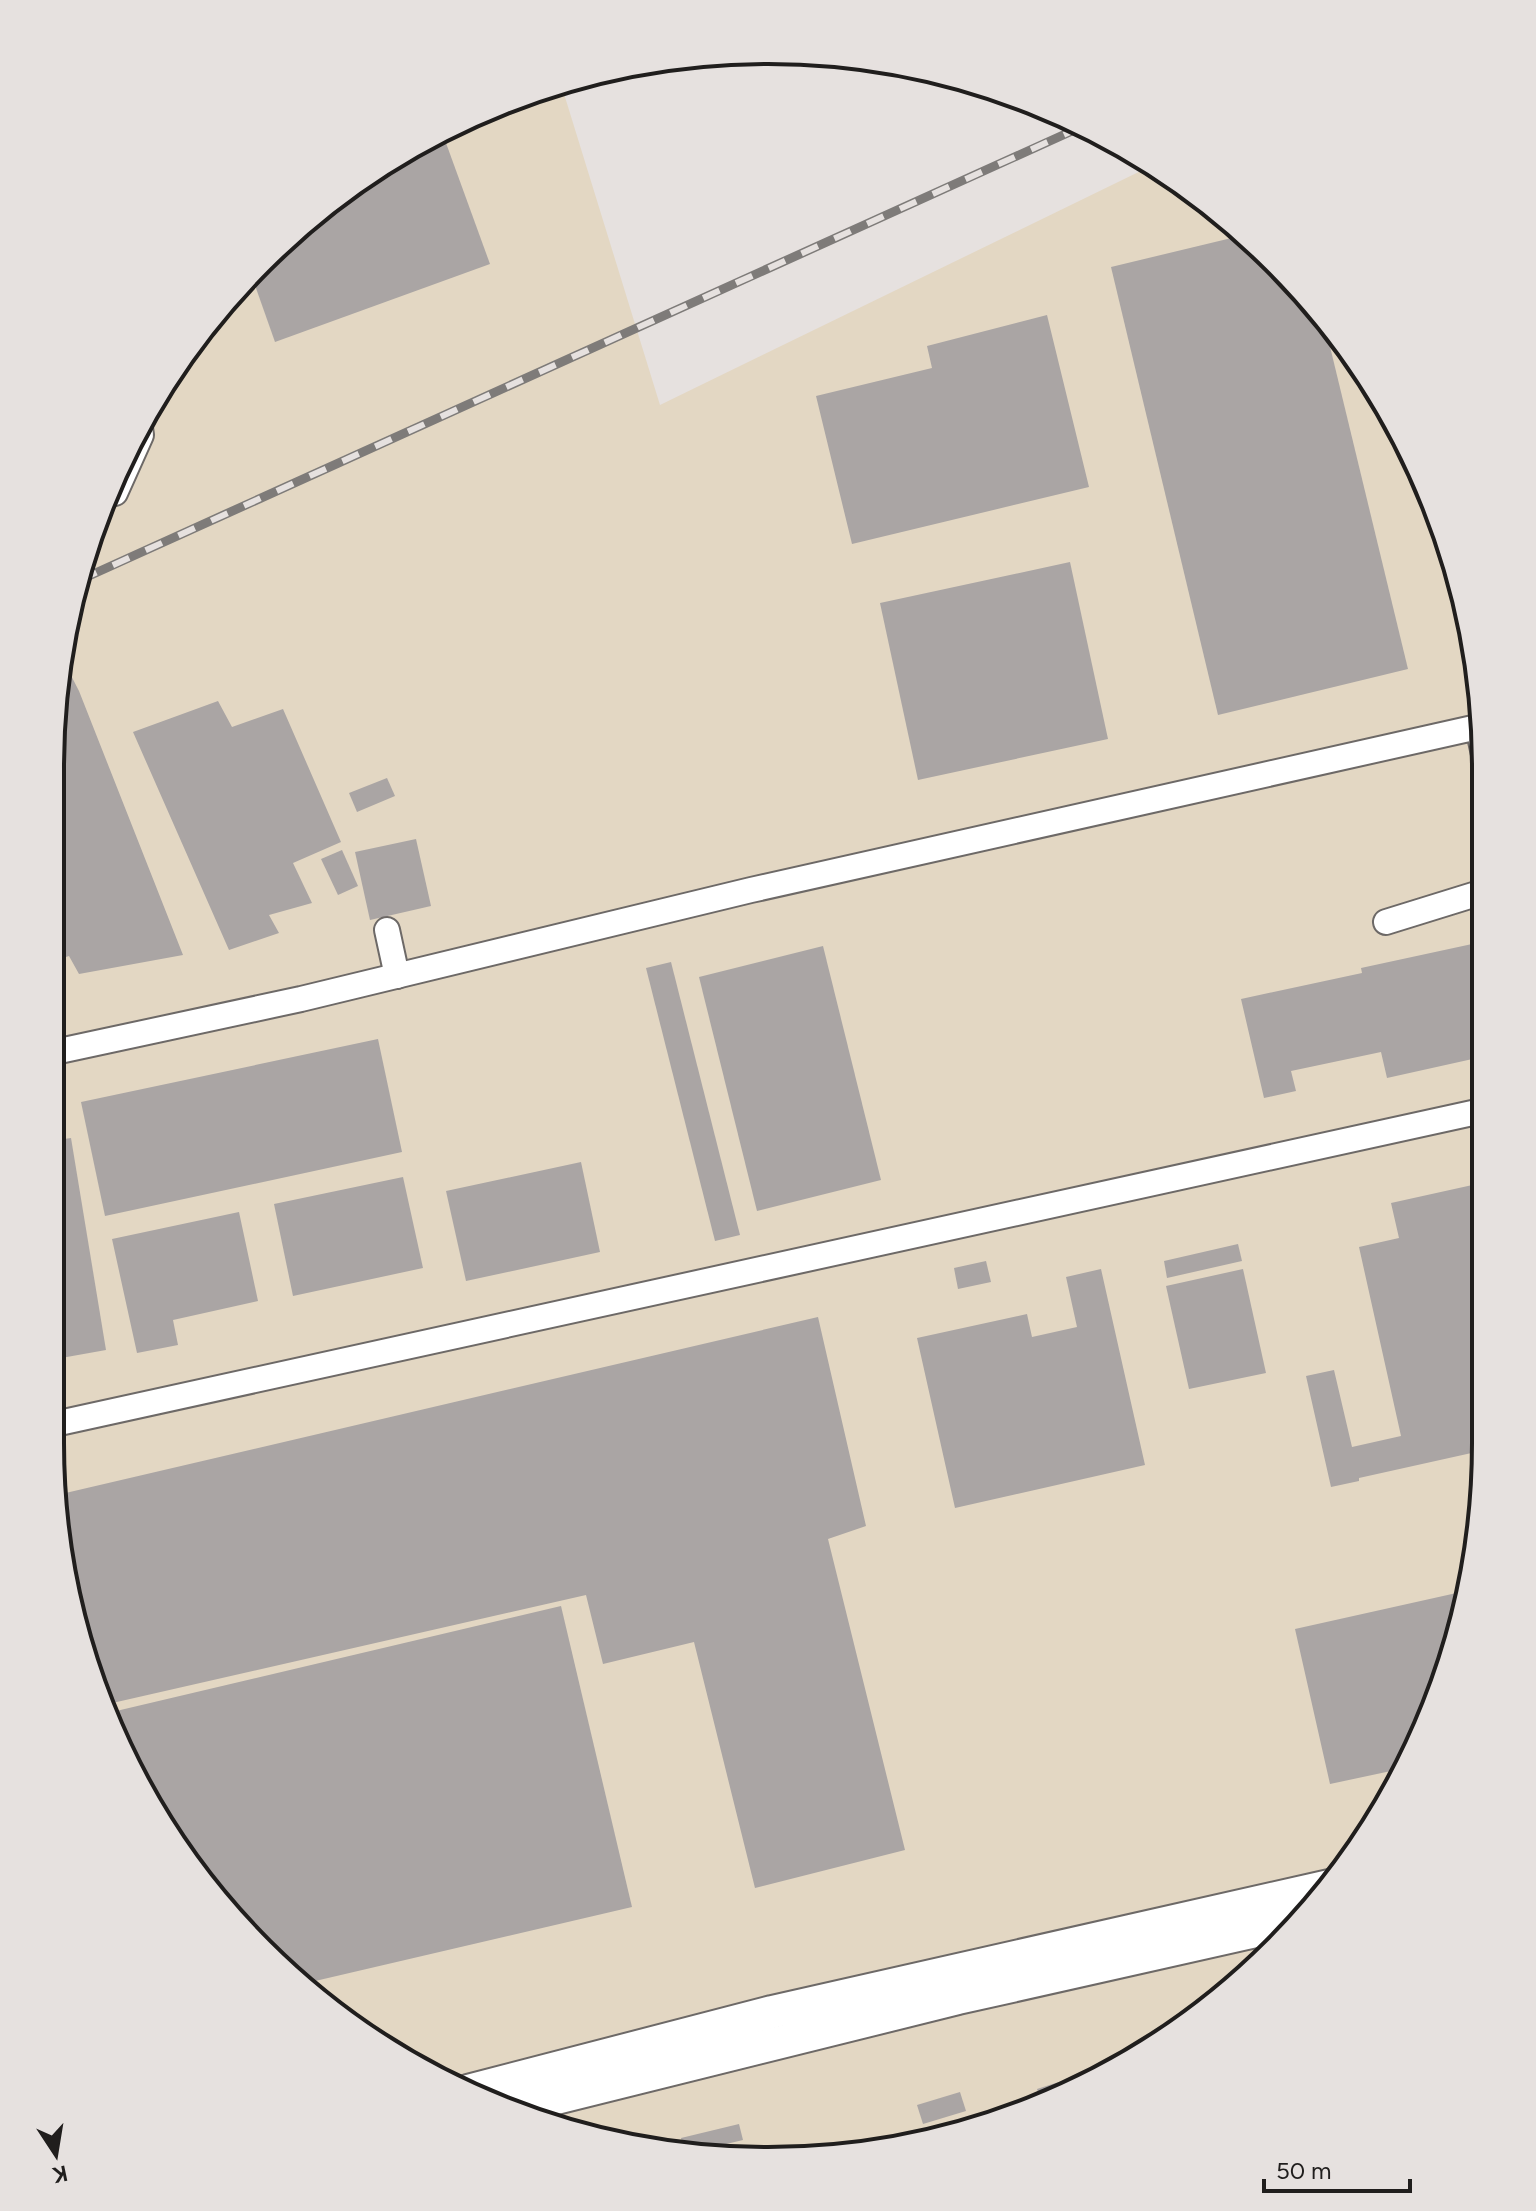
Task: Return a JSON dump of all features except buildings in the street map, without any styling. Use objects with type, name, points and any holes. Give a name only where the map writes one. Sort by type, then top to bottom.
[{"type":"main road","points":[[485,2087],[772,2012],[1312,1890]]},
{"type":"main road","points":[[529,2105],[958,1998],[1280,1925]]},
{"type":"street","points":[[64,1050],[397,976],[751,890],[1470,728]]},
{"type":"street","points":[[1386,922],[1472,895]]},
{"type":"street","points":[[387,930],[397,976]]},
{"type":"street","points":[[64,1422],[1472,1113]]},
{"type":"shaded area","points":[[564,94],[660,405],[1140,171],[1197,209],[1266,270],[1327,339],[1353,377],[1399,457],[1435,542],[1448,586],[1466,676],[1472,768],[1470,1489],[1466,1535],[1448,1625],[1418,1712],[1378,1795],[1327,1872],[1266,1941],[1197,2002],[1120,2053],[1037,2093],[950,2123],[860,2141],[768,2147],[722,2145],[676,2141],[586,2123],[542,2110],[457,2074],[416,2053],[339,2002],[270,1941],[239,1907],[209,1872],[158,1795],[101,1669],[88,1625],[70,1535],[64,1443],[66,722],[78,631],[101,542],[158,416],[209,339],[239,304],[270,270],[339,209],[416,158],[457,137]]},
{"type":"railway","points":[[91,575],[1069,132]]}]
